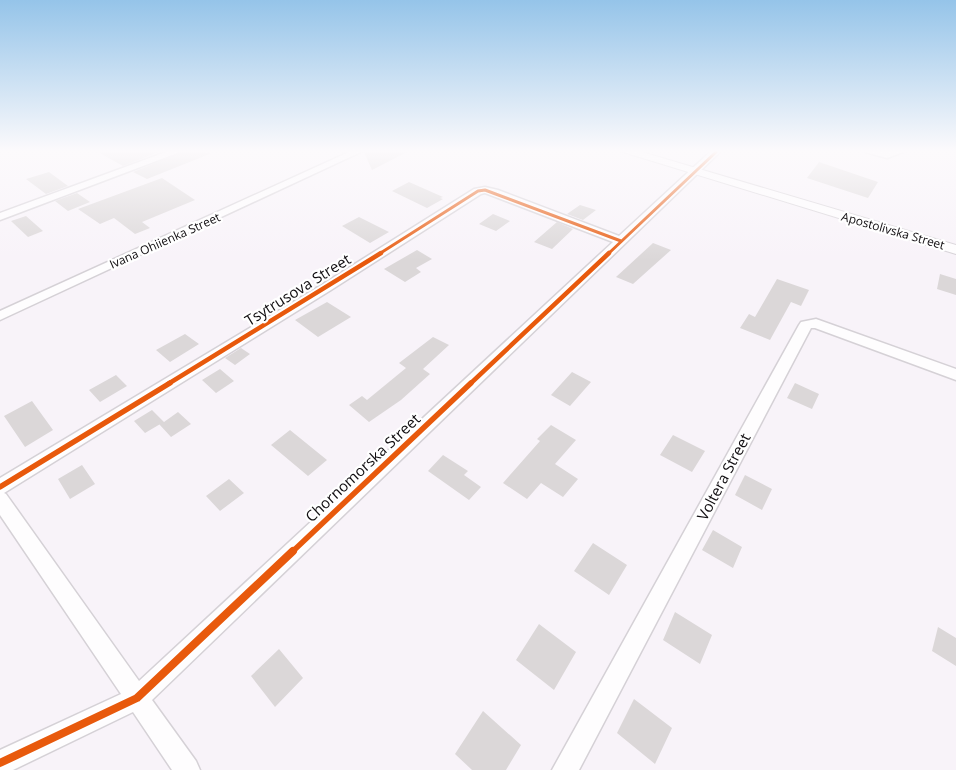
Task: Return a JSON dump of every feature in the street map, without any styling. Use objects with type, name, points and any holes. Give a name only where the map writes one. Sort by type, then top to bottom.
[{"type":"street","points":[[0,217],[79,188]]},
{"type":"street","name":"Ivana Ohiienka Street","points":[[0,316],[279,188]]},
{"type":"street","name":"Chornomorska Street","points":[[0,763],[137,698],[678,188]]},
{"type":"street","name":"Apostolivska Street","points":[[745,188],[956,250]]},
{"type":"street","name":"Tsytrusova Street","points":[[0,487],[478,191],[494,192],[621,241]]},
{"type":"street","name":"Voltera Street","points":[[565,770],[806,325],[816,323],[956,375]]},
{"type":"street","points":[[0,500],[187,770]]},
{"type":"building","points":[[38,188],[63,188],[46,194]]},
{"type":"building","points":[[135,188],[177,188],[195,200],[142,222],[150,228],[135,234],[114,218],[100,224],[78,209]]},
{"type":"building","points":[[398,188],[422,188],[443,197],[440,198],[443,199],[427,208],[392,191]]},
{"type":"building","points":[[837,188],[874,188],[868,198]]},
{"type":"building","points":[[77,193],[90,202],[68,211],[55,201]]},
{"type":"building","points":[[580,205],[596,210],[583,220],[567,214]]},
{"type":"building","points":[[493,214],[510,221],[496,231],[479,224]]},
{"type":"building","points":[[26,216],[43,231],[28,237],[11,221]]},
{"type":"building","points":[[359,217],[389,232],[370,243],[342,226]]},
{"type":"building","points":[[557,222],[573,229],[552,249],[534,242]]},
{"type":"building","points":[[653,243],[671,250],[633,284],[616,277]]},
{"type":"building","points":[[417,250],[432,259],[416,268],[421,272],[405,282],[384,269]]},
{"type":"building","points":[[940,274],[956,279],[956,295],[937,289]]},
{"type":"building","points":[[777,279],[809,290],[801,306],[791,302],[770,340],[740,328],[749,314],[755,317]]},
{"type":"building","points":[[327,302],[351,317],[318,337],[295,320]]},
{"type":"building","points":[[185,334],[199,344],[170,362],[156,350]]},
{"type":"building","points":[[433,337],[449,345],[423,369],[430,374],[401,400],[369,422],[349,405],[362,396],[367,400],[406,368],[399,363]]},
{"type":"building","points":[[241,348],[250,354],[235,365],[225,358]]},
{"type":"building","points":[[220,369],[234,381],[216,393],[202,380]]},
{"type":"building","points":[[572,372],[591,382],[570,406],[551,395]]},
{"type":"building","points":[[116,375],[127,386],[100,402],[89,390]]},
{"type":"building","points":[[795,383],[819,394],[812,409],[787,398]]},
{"type":"building","points":[[32,401],[53,430],[25,447],[4,416]]},
{"type":"building","points":[[152,410],[164,422],[178,412],[191,424],[171,437],[159,424],[145,433],[134,421]]},
{"type":"building","points":[[551,425],[576,440],[555,464],[578,479],[563,497],[541,483],[527,499],[503,483],[540,441],[537,439]]},
{"type":"building","points":[[290,430],[327,460],[308,476],[271,445]]},
{"type":"building","points":[[673,435],[705,451],[692,472],[660,455]]},
{"type":"building","points":[[443,455],[468,471],[464,475],[481,487],[469,500],[428,471]]},
{"type":"building","points":[[82,465],[95,484],[70,499],[58,479]]},
{"type":"building","points":[[745,475],[772,489],[762,510],[735,495]]},
{"type":"building","points":[[229,479],[244,493],[220,511],[206,496]]},
{"type":"building","points":[[713,530],[742,547],[733,568],[702,550]]},
{"type":"building","points":[[593,543],[627,565],[609,595],[574,571]]},
{"type":"building","points":[[675,612],[712,635],[700,664],[663,640]]},
{"type":"building","points":[[539,624],[576,652],[554,690],[516,660]]},
{"type":"building","points":[[938,627],[956,638],[956,666],[932,651]]},
{"type":"building","points":[[279,649],[303,678],[275,707],[251,676]]},
{"type":"building","points":[[634,699],[672,728],[655,764],[617,733]]},
{"type":"building","points":[[483,711],[521,745],[506,770],[472,770],[455,754]]},
{"type":"cycle path","points":[[0,763],[137,698],[678,188]]},
{"type":"cycle path","points":[[0,487],[327,287],[478,191],[494,192],[621,241]]}]
